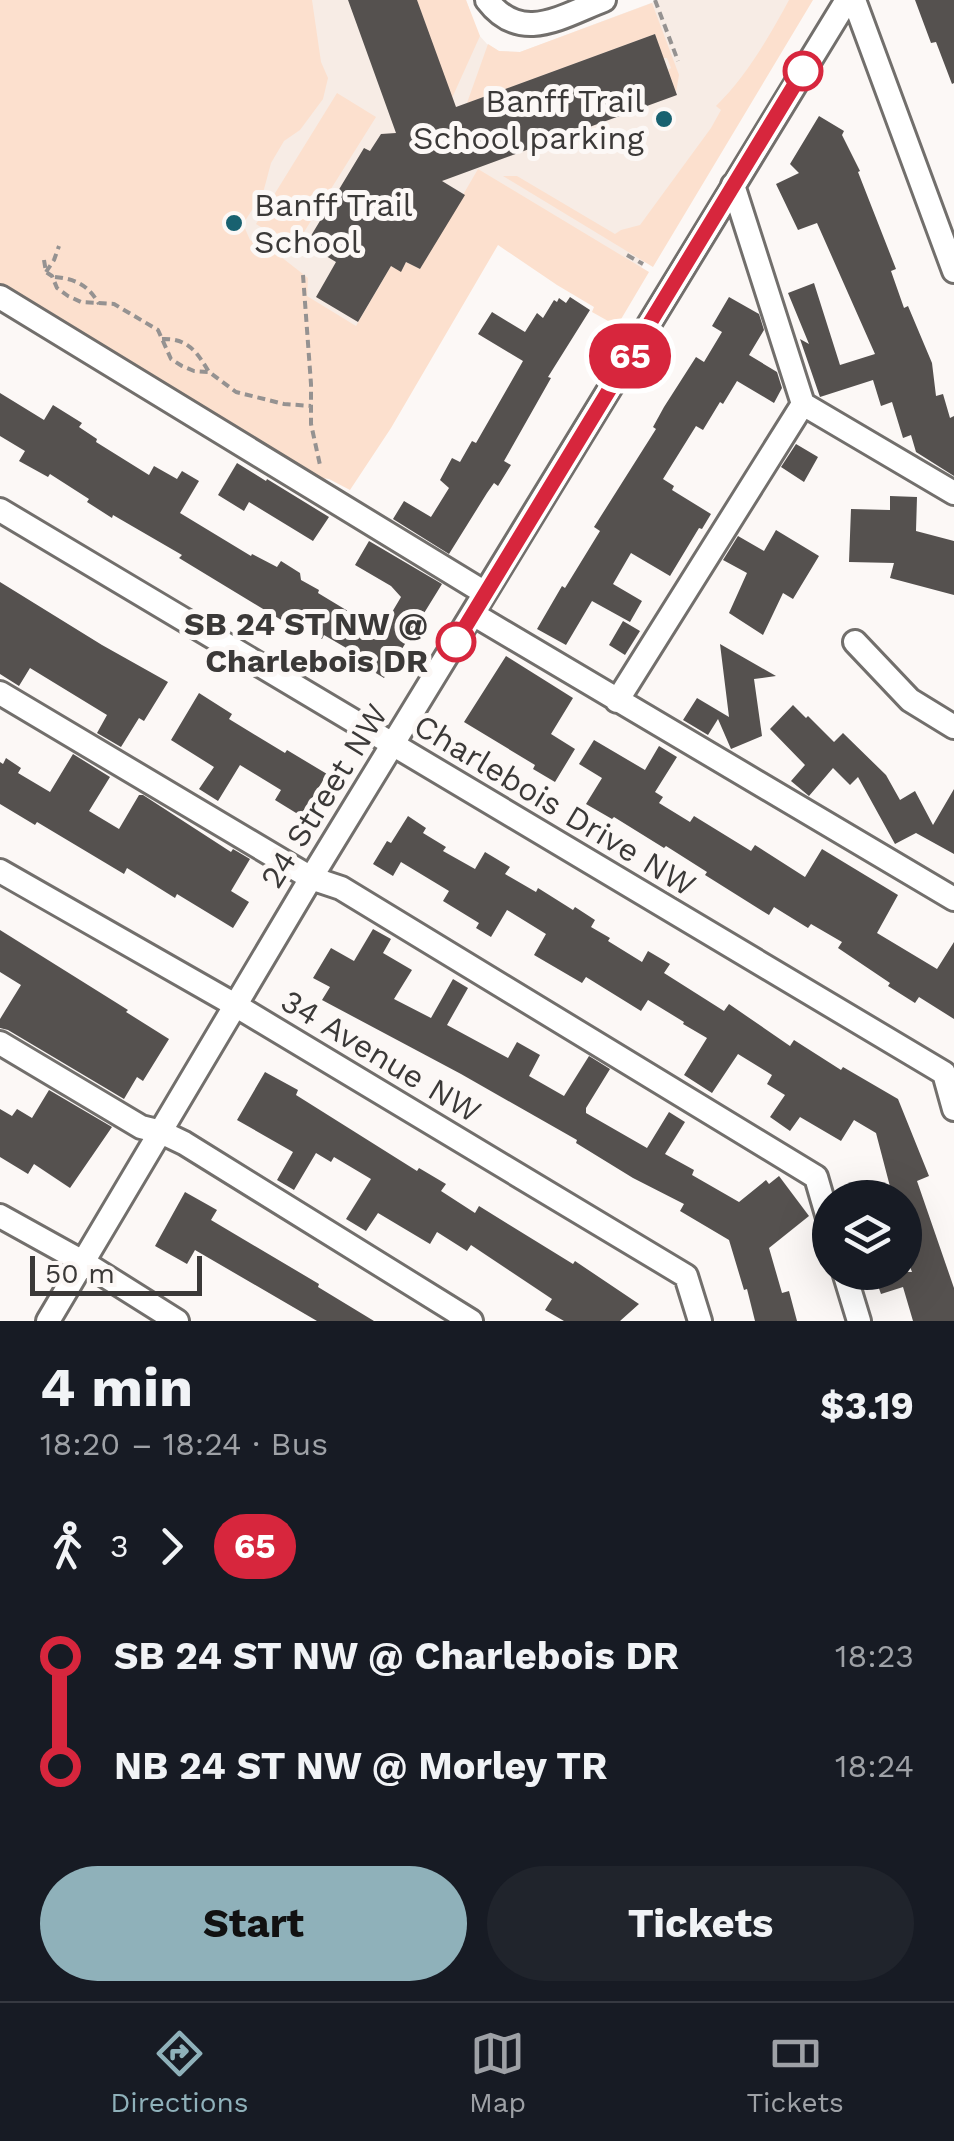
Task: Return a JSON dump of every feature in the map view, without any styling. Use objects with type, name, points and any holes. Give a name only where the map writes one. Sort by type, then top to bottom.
[{"type":"street","points":[[486,0],[499,16],[536,26],[604,0]]},
{"type":"street","name":"24 Street NW","points":[[48,1321],[311,878],[847,0]]},
{"type":"street","points":[[854,0],[954,271]]},
{"type":"street","points":[[733,186],[804,404],[954,493]]},
{"type":"street","points":[[0,298],[485,594]]},
{"type":"street","points":[[617,701],[804,404]]},
{"type":"street","name":"Charlebois Drive NW","points":[[0,510],[944,1074],[954,1109]]},
{"type":"street","points":[[473,614],[954,899]]},
{"type":"street","points":[[855,642],[910,700],[954,727]]},
{"type":"street","points":[[0,692],[311,878],[341,888],[817,1180]]},
{"type":"street","name":"34 Avenue NW","points":[[0,871],[235,1005],[686,1276],[700,1321]]},
{"type":"street","points":[[0,1044],[141,1127],[162,1132],[201,1153],[471,1321]]},
{"type":"street","points":[[0,1216],[177,1321]]},
{"type":"street","points":[[850,1290],[859,1321]]},
{"type":"path","points":[[655,0],[678,61]]},
{"type":"path","points":[[49,274],[59,246]]},
{"type":"path","points":[[627,255],[643,264]]},
{"type":"path","points":[[44,260],[57,288],[68,296],[82,302],[114,304],[158,330],[172,360],[194,371],[210,372]]},
{"type":"path","points":[[49,274],[82,283],[99,304]]},
{"type":"path","points":[[303,275],[311,424],[325,481],[321,493]]},
{"type":"path","points":[[162,340],[176,338],[186,343],[197,351],[210,372],[236,392],[311,406]]},
{"type":"shaded area","points":[[0,0],[312,0],[321,62],[328,78],[323,99],[300,130],[284,141],[271,163],[263,193],[243,224],[250,240],[271,249],[308,278],[307,296],[356,326],[391,266],[401,271],[406,262],[420,269],[478,169],[649,272],[617,326],[498,245],[391,428],[350,490],[315,477],[54,316],[0,287]]},
{"type":"shaded area","name":"Banff Trail School","points":[[86,0],[466,0],[478,34],[487,44],[499,51],[520,52],[659,0],[801,0],[638,273],[490,185],[318,476],[0,52]]},
{"type":"shaded area","points":[[417,0],[466,0],[480,36],[452,98]]},
{"type":"shaded area","points":[[789,0],[813,0],[653,267],[503,176],[517,176],[615,234],[640,225],[711,128],[721,110],[716,106],[747,69]]},
{"type":"shaded area","points":[[652,3],[679,75],[676,92],[668,70],[671,68],[655,34],[467,103],[488,44],[499,51],[520,52]]},
{"type":"shaded area","points":[[337,93],[376,117],[294,248],[256,224]]},
{"type":"building","points":[[348,0],[417,0],[456,107],[655,34],[677,95],[442,181],[465,195],[420,269],[406,262],[401,272],[391,266],[358,322],[316,297],[336,262],[306,244],[364,148],[370,151],[381,134],[396,133]]},
{"type":"building","points":[[915,0],[954,0],[952,84],[936,42],[931,43]]},
{"type":"building","points":[[819,116],[844,131],[842,135],[860,171],[896,269],[891,271],[904,308],[908,306],[932,363],[936,396],[943,394],[950,418],[954,416],[954,476],[916,452],[911,435],[903,438],[892,402],[881,406],[873,380],[820,397],[800,339],[809,344],[788,293],[814,283],[840,365],[875,354],[817,223],[798,230],[776,184],[799,173],[790,164]]},
{"type":"building","points":[[570,297],[590,310],[548,377],[551,378],[504,461],[511,465],[498,486],[494,483],[487,493],[449,554],[393,519],[404,501],[431,517],[449,488],[440,480],[452,458],[460,462],[472,441],[476,443],[523,361],[478,334],[492,312],[525,332],[537,313],[543,318],[554,300],[559,298],[566,303]]},
{"type":"building","points":[[729,297],[759,314],[764,330],[749,355],[777,372],[782,388],[774,403],[737,381],[703,430],[696,426],[663,479],[674,486],[672,490],[711,514],[670,576],[631,553],[613,584],[642,601],[630,622],[592,601],[566,645],[537,629],[600,531],[594,527],[656,429],[653,427],[664,407],[696,357],[704,362],[722,332],[712,326]]},
{"type":"building","points":[[0,393],[44,420],[53,405],[82,423],[79,427],[96,442],[149,475],[154,466],[177,479],[182,471],[199,481],[180,513],[251,556],[277,567],[281,561],[300,573],[301,580],[318,593],[376,628],[380,621],[385,624],[401,597],[391,586],[355,565],[369,541],[442,584],[384,678],[356,661],[360,656],[324,635],[322,639],[299,624],[285,618],[283,621],[179,558],[182,555],[113,515],[112,518],[50,474],[48,477],[19,461],[25,451],[0,436]]},
{"type":"building","points":[[796,444],[818,457],[804,482],[781,467]]},
{"type":"building","points":[[237,463],[329,517],[313,541],[249,502],[244,511],[218,495]]},
{"type":"building","points":[[890,496],[917,497],[916,531],[954,541],[954,595],[890,578],[894,563],[849,562],[851,509],[890,510]]},
{"type":"building","points":[[776,530],[819,556],[793,599],[783,593],[763,635],[729,613],[747,573],[723,560],[738,536],[764,551]]},
{"type":"building","points":[[0,582],[168,682],[144,721],[139,718],[121,747],[97,733],[107,715],[30,668],[19,686],[0,674]]},
{"type":"building","points":[[623,621],[640,631],[625,655],[609,645]]},
{"type":"building","points":[[720,644],[776,676],[754,679],[762,736],[731,749],[718,719],[708,735],[683,720],[697,698],[729,717]]},
{"type":"building","points":[[506,656],[573,698],[551,734],[575,749],[555,782],[533,769],[535,765],[464,722]]},
{"type":"building","points":[[199,693],[232,714],[229,719],[327,774],[301,816],[275,800],[281,790],[240,765],[218,801],[199,789],[214,767],[171,740]]},
{"type":"building","points":[[793,705],[834,742],[843,733],[886,775],[900,800],[915,791],[933,825],[954,789],[954,854],[916,833],[895,844],[858,777],[850,785],[833,768],[809,796],[791,781],[805,765],[770,729]]},
{"type":"building","points":[[594,740],[645,770],[659,746],[677,757],[655,792],[663,797],[659,803],[690,822],[694,816],[751,851],[755,845],[805,877],[822,849],[898,895],[877,933],[937,969],[954,942],[954,1019],[919,997],[915,1003],[888,986],[890,983],[838,948],[842,942],[811,924],[808,928],[774,907],[769,915],[666,846],[586,804],[602,778],[579,764]]},
{"type":"building","points":[[73,754],[110,777],[89,811],[119,829],[139,795],[143,795],[231,852],[233,849],[250,859],[231,891],[249,902],[233,928],[177,894],[175,898],[127,868],[124,874],[0,804],[0,762],[3,764],[6,758],[21,768],[18,773],[50,792]]},
{"type":"building","points":[[408,816],[426,828],[423,833],[446,847],[443,851],[475,869],[485,852],[510,867],[505,874],[595,920],[591,927],[642,962],[648,951],[670,964],[664,973],[724,1011],[729,1004],[790,1046],[794,1040],[898,1099],[929,1176],[919,1180],[888,1180],[876,1133],[854,1120],[841,1141],[800,1117],[790,1131],[770,1117],[785,1095],[767,1084],[772,1075],[738,1054],[712,1093],[684,1075],[707,1038],[648,1000],[641,1011],[586,977],[582,983],[534,955],[546,934],[507,910],[491,937],[476,928],[479,923],[443,901],[449,891],[401,862],[393,876],[373,864],[387,841],[391,843]]},
{"type":"building","points":[[373,929],[391,939],[383,953],[412,970],[394,999],[431,1018],[453,979],[468,988],[447,1025],[508,1058],[517,1042],[540,1055],[529,1076],[564,1096],[589,1056],[610,1069],[586,1113],[647,1148],[669,1112],[685,1122],[665,1154],[739,1202],[766,1180],[769,1184],[779,1176],[809,1216],[769,1248],[782,1293],[789,1291],[797,1321],[755,1321],[729,1240],[680,1211],[684,1204],[633,1178],[576,1143],[577,1140],[461,1074],[322,1000],[330,987],[313,978],[331,948],[354,961]]},
{"type":"building","points":[[0,930],[169,1039],[143,1081],[137,1077],[124,1099],[0,1028],[0,1019],[21,985],[0,972]]},
{"type":"building","points":[[265,1072],[417,1171],[419,1168],[446,1184],[441,1191],[475,1213],[479,1206],[573,1264],[575,1261],[639,1304],[620,1321],[564,1321],[545,1310],[552,1299],[471,1245],[467,1251],[437,1232],[430,1244],[378,1213],[366,1231],[346,1219],[371,1179],[334,1157],[331,1162],[316,1153],[294,1190],[277,1180],[293,1152],[237,1120]]},
{"type":"building","points":[[49,1090],[112,1127],[70,1188],[34,1164],[28,1174],[0,1157],[0,1109],[12,1116],[17,1109],[32,1118]]},
{"type":"building","points":[[185,1192],[217,1210],[211,1220],[374,1321],[317,1321],[195,1250],[187,1264],[155,1246]]},
{"type":"building","points":[[922,1195],[954,1288],[954,1321],[913,1321],[904,1290],[922,1290]]},
{"type":"bus line","name":"65","points":[[456,642],[803,71]]},
{"type":"place","name":"Banff Trail School parking","points":[[664,119]]},
{"type":"place","name":"Banff Trail School","points":[[234,223]]},
{"type":"place","name":"SB 24 ST NW @ Charlebois DR","points":[[456,642]]}]
